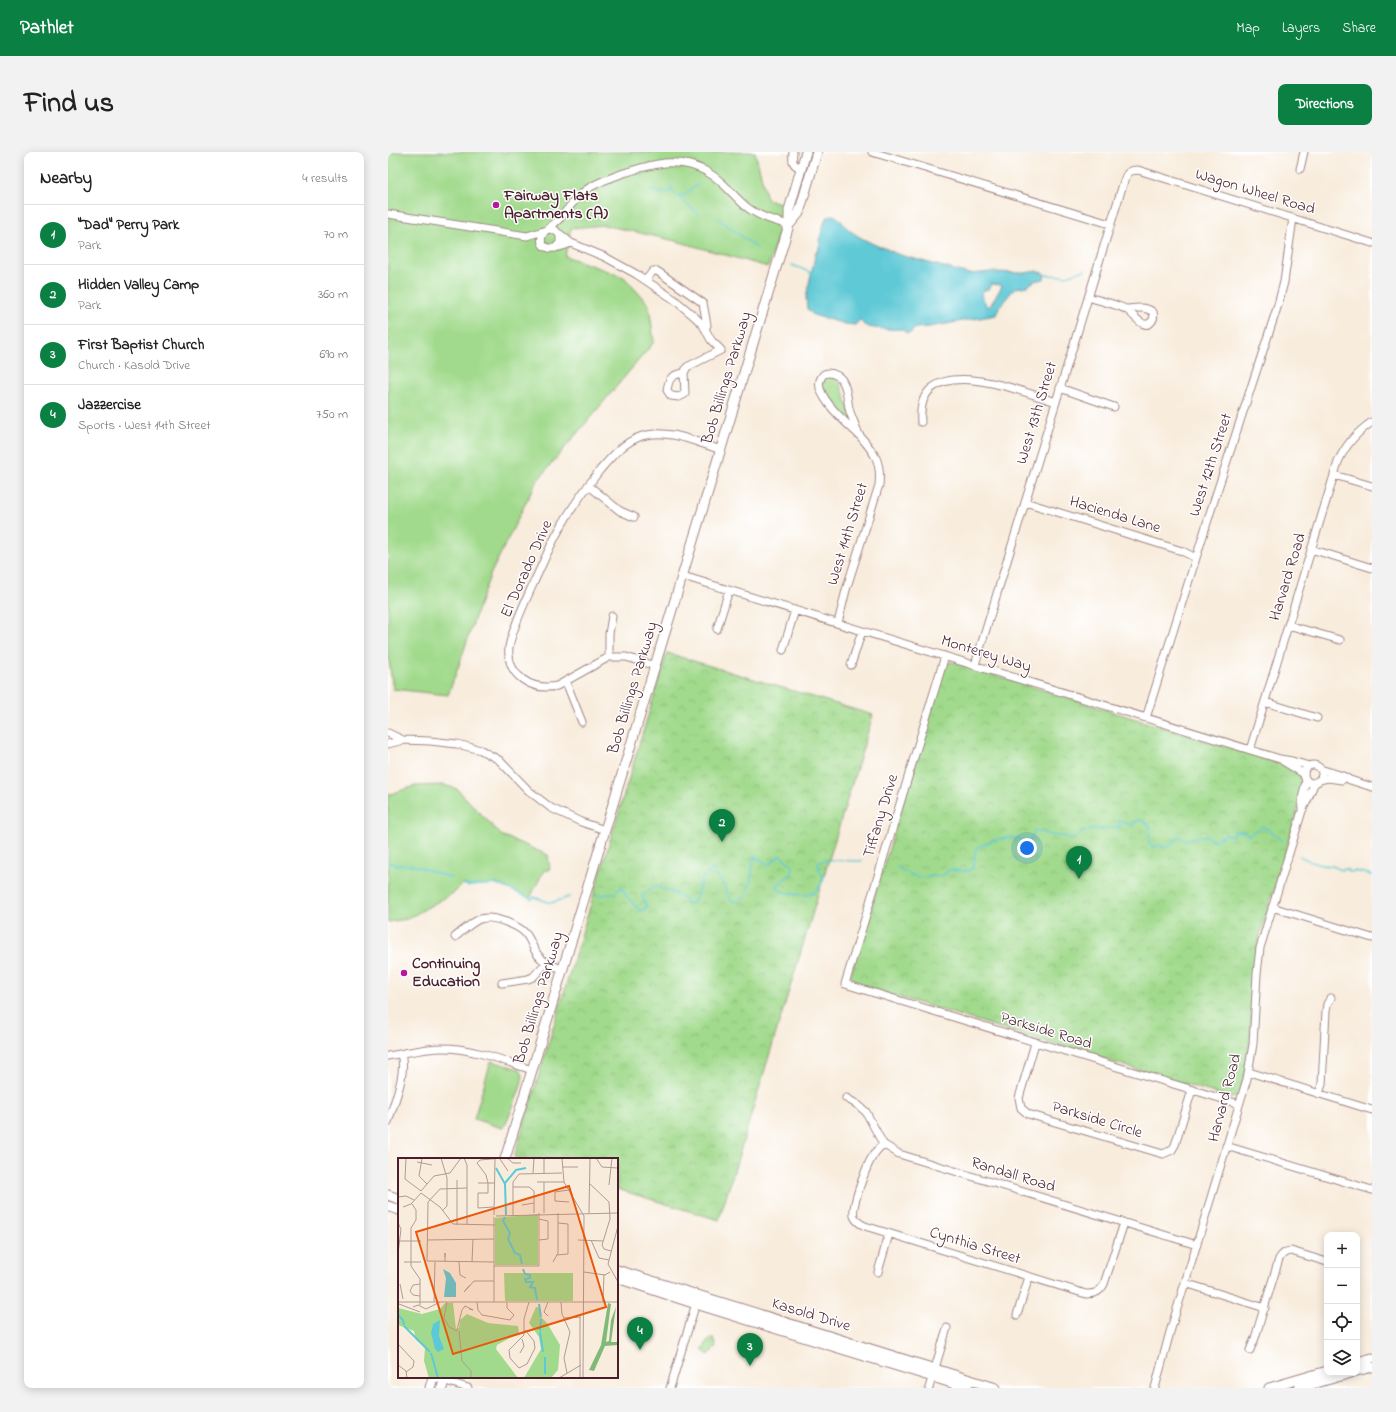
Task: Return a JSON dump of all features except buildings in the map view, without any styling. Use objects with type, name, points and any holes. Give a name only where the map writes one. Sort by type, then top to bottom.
[{"type":"main road","name":"Bob Billings Parkway","points":[[505,1158],[789,226],[789,210],[806,152]]},
{"type":"main road","name":"Bob Billings Parkway","points":[[789,226],[798,213],[817,152]]},
{"type":"main road","points":[[388,1195],[398,1199]]},
{"type":"main road","points":[[388,1206],[398,1210]]},
{"type":"main road","name":"Kasold Drive","points":[[618,1270],[697,1300]]},
{"type":"main road","name":"Kasold Drive","points":[[618,1278],[697,1300],[934,1373],[996,1388]]},
{"type":"main road","points":[[1360,1361],[1372,1358]]},
{"type":"main road","points":[[1360,1370],[1372,1367]]},
{"type":"main road","points":[[1269,1388],[1324,1372]]},
{"type":"main road","name":"Kasold Drive","points":[[934,1373],[968,1388]]},
{"type":"main road","points":[[1300,1388],[1337,1376]]},
{"type":"main road","points":[[430,1388],[433,1378]]},
{"type":"street","points":[[793,152],[793,163],[795,166],[801,168]]},
{"type":"street","points":[[872,152],[1110,224]]},
{"type":"street","points":[[1300,169],[1304,152]]},
{"type":"street","points":[[544,246],[541,242],[543,233],[560,219],[579,196],[600,182],[646,166],[674,162],[686,164],[710,173],[753,212],[765,218],[789,226]]},
{"type":"street","name":"Wagon Wheel Road","points":[[1130,171],[1138,170],[1372,242]]},
{"type":"street","name":"West 13th Street","points":[[975,665],[1110,224],[1124,181],[1130,171]]},
{"type":"street","points":[[388,214],[527,236],[550,248],[571,243]]},
{"type":"street","name":"West 12th Street","points":[[1146,718],[1278,305],[1284,282],[1293,218]]},
{"type":"street","points":[[555,248],[560,243],[560,219]]},
{"type":"street","points":[[527,236],[547,229],[554,229],[571,243],[605,257],[646,280],[682,305],[695,317],[705,329],[711,340],[721,350],[692,364],[684,373]]},
{"type":"street","points":[[646,280],[652,271],[657,271],[703,303],[707,325],[705,329]]},
{"type":"street","points":[[1088,297],[1127,309]]},
{"type":"street","name":"West 14th Street","points":[[838,623],[846,590],[879,485],[880,474],[877,459],[859,435],[840,417],[820,390],[819,382],[824,374],[835,374],[843,382],[850,411],[859,435]]},
{"type":"street","points":[[921,422],[921,408],[925,397],[929,392],[939,384],[957,379],[988,382],[1056,402]]},
{"type":"street","points":[[1060,388],[1114,407]]},
{"type":"street","name":"Harvard Road","points":[[1250,750],[1334,474],[1349,443],[1372,422]]},
{"type":"street","name":"El Dorado Drive","points":[[610,657],[566,682],[550,688],[538,687],[527,683],[512,665],[509,647],[522,609],[554,539],[588,485],[616,452],[628,443],[642,436],[668,434],[721,450]]},
{"type":"street","points":[[1334,474],[1372,486]]},
{"type":"street","points":[[588,485],[620,511],[634,517]]},
{"type":"street","name":"Hacienda Lane","points":[[1025,502],[1182,551],[1196,558]]},
{"type":"street","points":[[1311,549],[1372,568]]},
{"type":"street","name":"Monterey Way","points":[[683,576],[1250,750],[1309,766]]},
{"type":"street","points":[[716,629],[729,590]]},
{"type":"street","points":[[783,650],[795,610]]},
{"type":"street","points":[[612,616],[608,634],[610,657],[626,657],[656,666]]},
{"type":"street","points":[[1288,625],[1340,640]]},
{"type":"street","points":[[851,665],[862,631]]},
{"type":"street","name":"Tiffany Drive","points":[[845,984],[945,656]]},
{"type":"street","points":[[566,682],[582,722]]},
{"type":"street","points":[[1265,702],[1317,718]]},
{"type":"street","points":[[388,734],[403,740]]},
{"type":"street","points":[[388,744],[403,740],[430,741],[457,744],[487,752],[499,760],[529,790],[551,808],[571,818],[606,830]]},
{"type":"street","name":"Monterey Way","points":[[1280,759],[1305,777]]},
{"type":"street","points":[[1350,780],[1328,778],[1310,782],[1305,777],[1305,770],[1309,766],[1314,765],[1320,770],[1343,776],[1350,780],[1372,787]]},
{"type":"street","points":[[1317,781],[1321,775],[1320,770]]},
{"type":"street","name":"Harvard Road","points":[[1302,811],[1305,777]]},
{"type":"street","name":"Harvard Road","points":[[1155,1388],[1196,1245],[1249,1072],[1253,1044],[1258,963],[1263,936],[1302,811],[1317,781]]},
{"type":"street","points":[[1272,907],[1372,938]]},
{"type":"street","points":[[455,936],[480,918],[497,918],[522,930],[529,938],[535,951],[546,964],[563,969]]},
{"type":"street","points":[[502,983],[533,977],[546,964]]},
{"type":"street","name":"Parkside Road","points":[[845,984],[1239,1104]]},
{"type":"street","points":[[1319,1094],[1322,1084],[1326,1011],[1327,1004],[1331,998]]},
{"type":"street","name":"Parkside Circle","points":[[1035,1043],[1019,1098],[1021,1108],[1025,1112],[1163,1154],[1172,1150],[1176,1145],[1192,1090]]},
{"type":"street","points":[[388,1056],[432,1048],[454,1048],[475,1052],[532,1070]]},
{"type":"street","points":[[388,1122],[402,1077],[403,1065],[401,1054]]},
{"type":"street","points":[[1249,1072],[1372,1110]]},
{"type":"street","points":[[846,1098],[866,1112],[883,1144]]},
{"type":"street","name":"Randall Road","points":[[883,1144],[893,1151],[909,1158],[1196,1245]]},
{"type":"street","name":"Cynthia Street","points":[[883,1144],[872,1158],[865,1172],[854,1211],[854,1216],[860,1224],[889,1234],[1086,1294],[1099,1291],[1104,1284],[1124,1223]]},
{"type":"street","points":[[1226,1146],[1372,1190]]},
{"type":"street","points":[[878,1272],[889,1234]]},
{"type":"street","points":[[1250,1350],[1265,1308],[1279,1260],[1284,1253],[1291,1251],[1324,1261]]},
{"type":"street","points":[[1017,1314],[1029,1277]]},
{"type":"street","points":[[1185,1283],[1265,1308]]},
{"type":"street","points":[[670,1388],[697,1300]]},
{"type":"street","points":[[929,1388],[947,1328]]},
{"type":"street","points":[[444,1382],[468,1388]]},
{"type":"green space","points":[[388,152],[755,152],[767,199],[787,205],[768,267],[676,241],[604,225],[571,228],[565,256],[624,277],[649,305],[654,342],[536,482],[491,573],[448,695],[393,689],[388,655]]},
{"type":"green space","points":[[827,376],[832,377],[841,385],[855,428],[839,413],[826,395],[823,381]]},
{"type":"green space","points":[[667,653],[873,715],[719,1220],[618,1189],[618,1158],[514,1157]]},
{"type":"green space","points":[[952,662],[1281,764],[1302,775],[1304,785],[1295,820],[1259,939],[1255,960],[1249,1050],[1246,1070],[1240,1092],[1236,1097],[1231,1098],[856,984],[851,980],[850,977],[945,665]]},
{"type":"green space","points":[[444,785],[457,789],[501,835],[548,855],[550,870],[544,870],[530,898],[497,884],[468,886],[463,884],[455,892],[407,919],[388,922],[388,795],[414,786]]},
{"type":"green space","points":[[491,1061],[519,1069],[523,1075],[516,1100],[505,1126],[502,1128],[474,1119]]},
{"type":"green space","points":[[713,1338],[716,1346],[709,1355],[702,1350],[707,1342]]},
{"type":"water","points":[[830,215],[833,215],[840,219],[854,234],[880,247],[897,254],[969,274],[991,272],[1024,273],[1037,271],[1045,274],[1044,279],[1034,281],[1028,286],[1015,288],[999,307],[996,315],[929,327],[915,328],[911,333],[906,333],[902,329],[883,329],[867,326],[860,320],[855,325],[845,324],[813,315],[807,309],[806,297],[825,220]],"holes":[[[991,284],[1002,286],[990,306],[987,307],[981,294],[984,290],[988,290]]]},
{"type":"waterway","points":[[678,196],[684,195],[698,184]]},
{"type":"waterway","points":[[670,186],[673,191],[698,214]]},
{"type":"waterway","points":[[650,190],[660,193],[671,191]]},
{"type":"waterway","points":[[719,219],[757,248]]},
{"type":"waterway","points":[[792,265],[812,273]]},
{"type":"waterway","points":[[1045,275],[1067,276],[1085,270]]},
{"type":"waterway","points":[[897,867],[911,875],[918,877],[942,876],[949,870],[968,871],[973,868],[976,848],[995,840],[1011,837],[1029,842],[1035,831],[1056,836],[1064,836],[1072,840],[1087,830],[1121,827],[1118,820],[1132,826],[1137,820],[1144,821],[1150,827],[1149,842],[1154,848],[1158,845],[1169,847],[1179,836],[1185,840],[1199,836],[1207,836],[1214,841],[1226,834],[1232,836],[1235,831],[1241,831],[1249,835],[1262,826],[1282,841]]},
{"type":"waterway","points":[[597,895],[613,894],[622,887],[627,897],[640,911],[647,907],[642,896],[654,886],[677,895],[689,904],[694,902],[702,879],[712,869],[731,900],[738,902],[746,896],[751,880],[754,856],[769,865],[780,855],[793,866],[792,873],[777,885],[778,890],[792,894],[805,895],[816,891],[824,878],[819,870],[818,863],[825,860],[862,861]]},
{"type":"waterway","points":[[1300,856],[1308,861],[1322,865],[1334,866],[1341,870],[1346,869],[1349,872],[1355,871],[1372,875]]},
{"type":"waterway","points":[[388,862],[396,865],[412,865],[451,878]]},
{"type":"waterway","points":[[463,884],[468,886],[497,884],[532,899],[534,897],[551,903],[569,897]]},
{"type":"place","name":"Fairway Flats Apartments (A)","points":[[496,205]]},
{"type":"place","name":"Hidden Valley Camp","points":[[722,842]]},
{"type":"place","name":"\"Dad\" Perry Park","points":[[1079,879]]},
{"type":"place","name":"Continuing Education","points":[[404,973]]},
{"type":"place","name":"Jazzercise","points":[[640,1350]]},
{"type":"place","name":"First Baptist Church","points":[[750,1366]]}]
